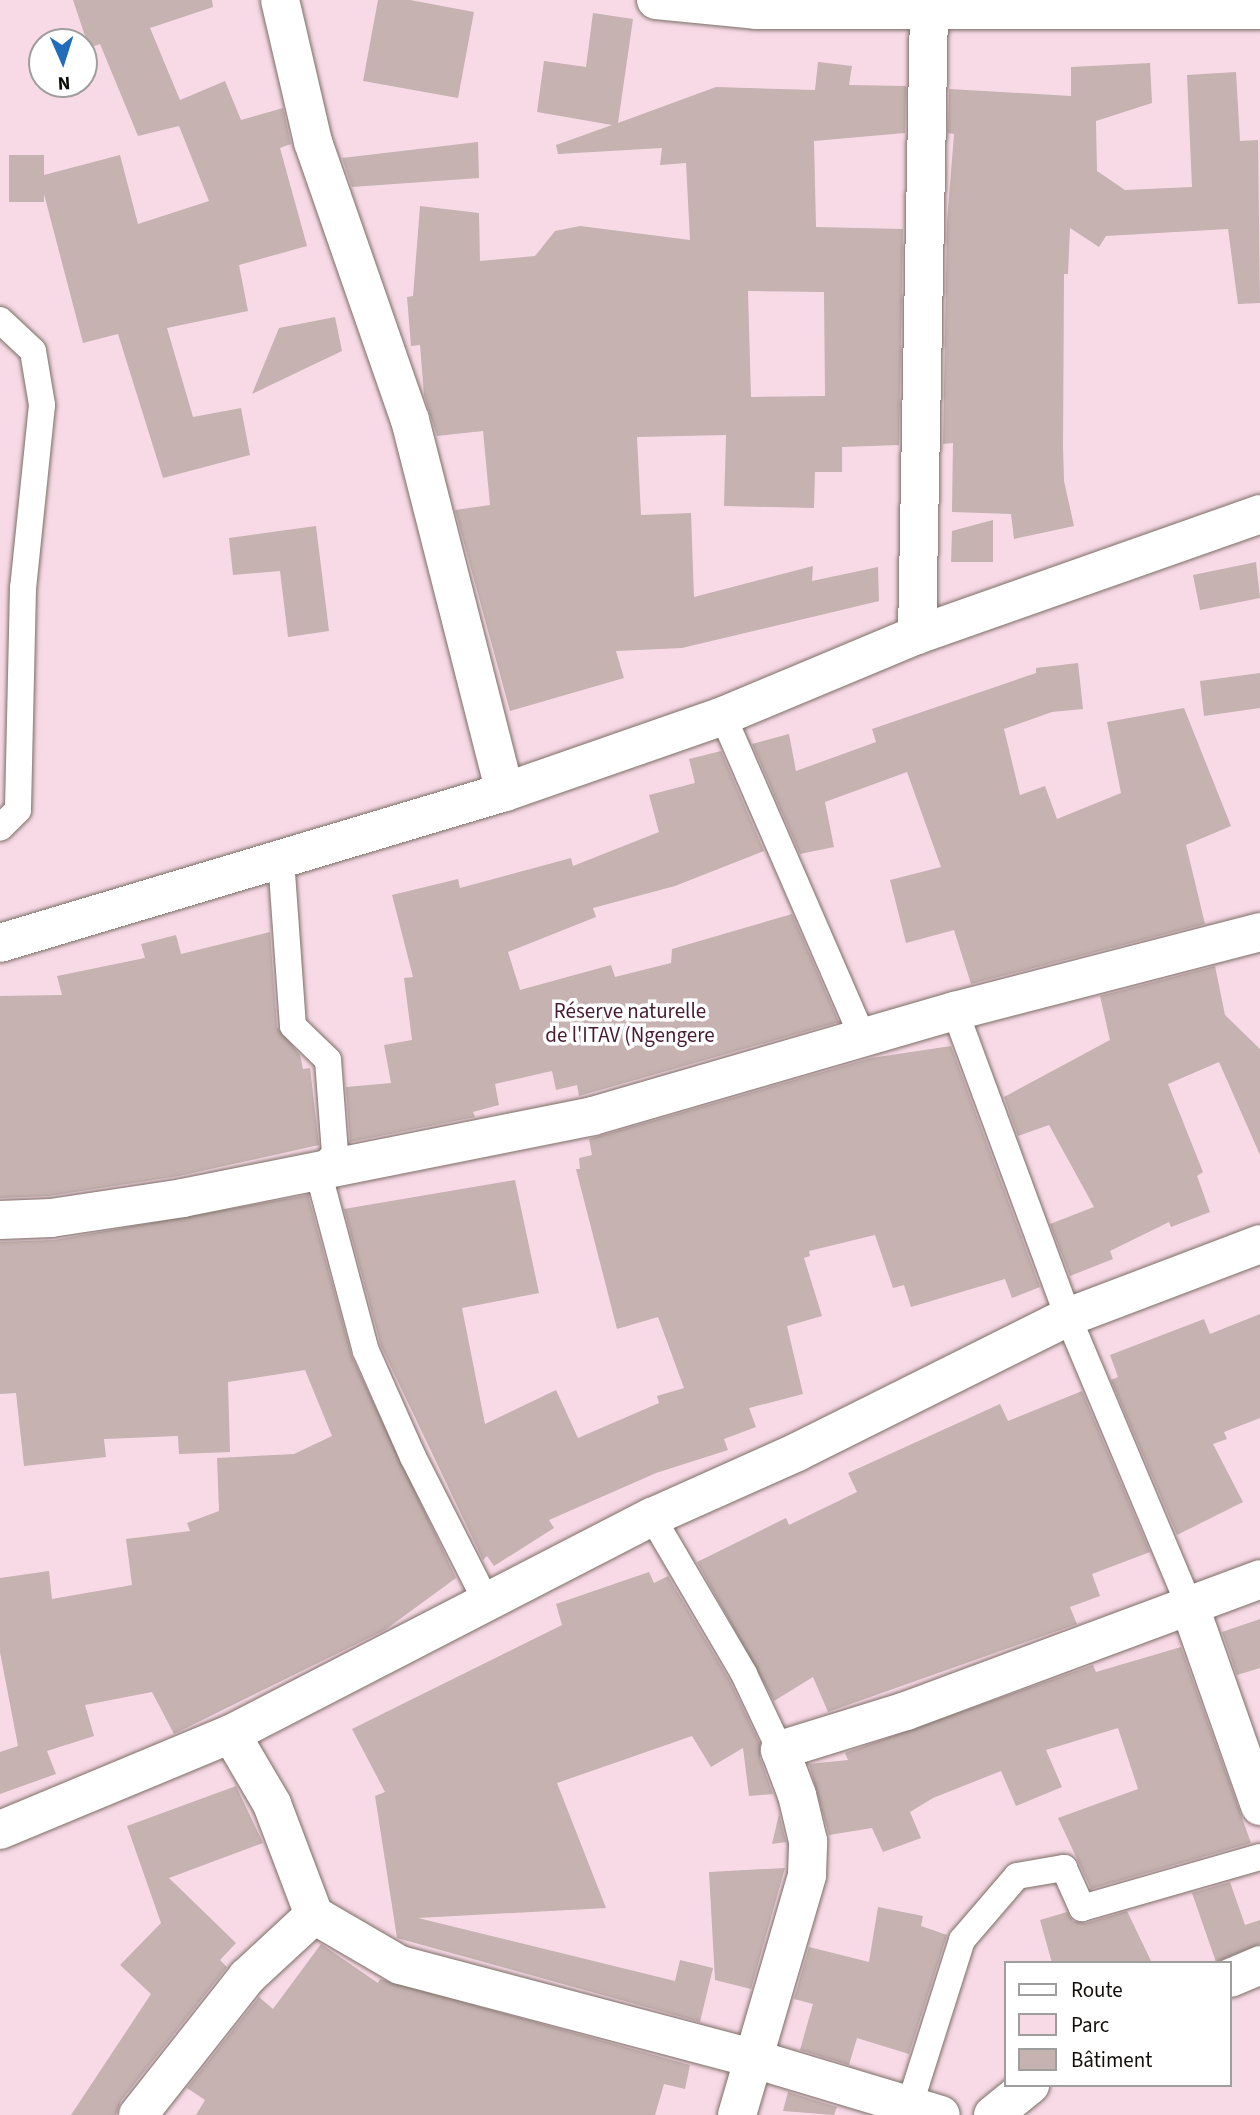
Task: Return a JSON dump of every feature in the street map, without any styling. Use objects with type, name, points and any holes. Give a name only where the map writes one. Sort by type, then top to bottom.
[{"type":"street","points":[[280,0],[313,142],[410,420],[505,792]]},
{"type":"street","points":[[656,0],[756,10],[1260,10]]},
{"type":"street","points":[[917,635],[929,8]]},
{"type":"street","points":[[0,943],[505,792],[723,716],[917,635],[1260,514]]},
{"type":"street","points":[[0,1220],[51,1218],[183,1198],[593,1116],[862,1036],[1260,932]]},
{"type":"street","points":[[0,1830],[231,1734],[652,1517],[797,1452],[1068,1317],[1260,1244]]},
{"type":"street","points":[[737,2115],[751,2058],[807,1874],[805,1829],[780,1750],[906,1711],[1260,1579]]},
{"type":"street","points":[[1190,1607],[1260,1807]]},
{"type":"street","points":[[231,1734],[272,1804],[313,1915],[400,1965],[751,2058],[926,2110]]},
{"type":"street","points":[[138,2115],[247,1977],[313,1915]]},
{"type":"street","points":[[1232,1977],[1260,1965]]},
{"type":"street","points":[[993,2115],[1028,2087]]},
{"type":"lane","points":[[0,320],[33,351],[42,405],[23,588],[18,810],[0,828]]},
{"type":"lane","points":[[723,716],[862,1036]]},
{"type":"lane","points":[[281,859],[293,1026],[328,1060],[335,1154],[318,1171],[366,1351],[407,1446],[487,1603]]},
{"type":"lane","points":[[955,1011],[1068,1317],[1190,1607]]},
{"type":"lane","points":[[652,1517],[744,1674],[780,1750]]},
{"type":"lane","points":[[926,2110],[962,1940],[1017,1876],[1064,1868],[1082,1908],[1260,1857]]},
{"type":"green space","name":"Réserve naturelle de l'ITAV (Ngengere","points":[[0,0],[1260,0],[1260,2115],[0,2115]]},
{"type":"building","points":[[73,0],[212,0],[213,7],[150,28],[180,100],[225,81],[241,120],[283,108],[291,144],[280,148],[307,246],[239,265],[248,311],[167,328],[193,417],[241,408],[250,455],[163,478],[118,334],[83,343],[44,194],[44,202],[9,202],[9,155],[44,155],[44,175],[120,155],[138,224],[209,201],[179,126],[138,136],[100,44],[98,45],[98,28],[82,28]]},
{"type":"building","points":[[378,0],[410,0],[474,12],[458,98],[363,81]]},
{"type":"building","points":[[593,13],[633,19],[618,123],[716,87],[815,90],[818,62],[852,66],[849,85],[906,86],[905,133],[814,141],[816,227],[903,229],[899,445],[842,447],[842,472],[815,472],[814,508],[724,506],[726,435],[637,437],[641,515],[691,513],[694,597],[813,566],[812,581],[878,567],[879,601],[682,648],[616,651],[624,678],[510,711],[455,510],[490,505],[483,431],[437,436],[424,395],[420,345],[411,346],[407,297],[413,296],[420,206],[479,213],[480,261],[535,256],[555,231],[580,226],[690,240],[686,163],[660,165],[662,148],[558,154],[556,145],[612,125],[537,112],[544,61],[586,67]],"holes":[[[748,291],[824,292],[825,396],[751,397]]]},
{"type":"building","points":[[1150,63],[1152,103],[1096,121],[1097,171],[1125,190],[1192,187],[1187,75],[1236,72],[1240,141],[1258,140],[1260,303],[1238,304],[1228,229],[1106,236],[1099,247],[1070,228],[1068,274],[1064,274],[1063,447],[1064,481],[1074,526],[1014,539],[1011,514],[952,512],[953,443],[943,444],[947,222],[954,134],[948,133],[949,89],[1071,96],[1071,67]]},
{"type":"building","points":[[478,142],[479,178],[352,187],[342,158]]},
{"type":"building","points":[[335,317],[342,351],[252,394],[279,328]]},
{"type":"building","points":[[993,520],[993,562],[951,562],[952,531]]},
{"type":"building","points":[[316,526],[329,631],[288,637],[280,571],[233,575],[229,538]]},
{"type":"building","points":[[1256,562],[1260,598],[1200,610],[1193,575]]},
{"type":"building","points":[[1078,663],[1083,709],[1052,712],[1004,729],[1020,795],[1045,786],[1057,819],[1121,793],[1107,722],[1184,708],[1231,826],[1186,845],[1205,924],[971,984],[954,930],[906,943],[890,880],[941,867],[907,772],[825,802],[834,847],[800,854],[752,744],[789,734],[796,771],[876,742],[872,729],[1036,673],[1036,668]]},
{"type":"building","points":[[1260,673],[1260,708],[1204,716],[1200,681]]},
{"type":"building","points":[[721,751],[764,851],[675,886],[593,908],[596,917],[508,952],[520,990],[611,965],[615,977],[671,963],[672,949],[792,914],[839,1022],[579,1096],[577,1085],[556,1090],[552,1071],[495,1084],[499,1105],[473,1112],[475,1117],[350,1142],[346,1087],[391,1083],[384,1045],[412,1040],[404,978],[413,977],[392,895],[458,879],[460,888],[571,858],[573,866],[659,832],[649,795],[695,783],[689,759]]},
{"type":"building","points":[[270,932],[277,1027],[300,1055],[303,1069],[310,1068],[319,1145],[179,1176],[49,1196],[0,1198],[0,996],[62,995],[57,976],[145,958],[141,944],[176,935],[181,954]]},
{"type":"building","points":[[1215,966],[1225,1015],[1260,1049],[1260,1155],[1219,1062],[1168,1084],[1203,1172],[1197,1176],[1210,1212],[1171,1227],[1169,1222],[1110,1251],[1113,1259],[1070,1276],[1050,1224],[1094,1207],[1049,1125],[1018,1136],[1004,1097],[1110,1040],[1100,996]]},
{"type":"building","points":[[951,1046],[1040,1287],[1012,1298],[1005,1279],[911,1307],[904,1285],[893,1288],[875,1235],[809,1251],[810,1256],[804,1258],[822,1316],[787,1326],[803,1394],[749,1408],[756,1427],[724,1439],[728,1450],[656,1473],[549,1520],[554,1528],[494,1566],[487,1556],[483,1560],[381,1346],[344,1209],[515,1180],[539,1293],[462,1308],[485,1424],[556,1390],[578,1438],[659,1403],[657,1396],[684,1388],[658,1317],[617,1329],[576,1169],[580,1169],[579,1158],[592,1155],[589,1139],[871,1058]]},
{"type":"building","points":[[308,1195],[352,1357],[456,1578],[385,1630],[174,1734],[152,1692],[85,1705],[94,1736],[47,1751],[56,1774],[0,1794],[0,1752],[18,1746],[0,1652],[0,1578],[49,1571],[52,1599],[132,1585],[126,1539],[190,1531],[187,1523],[219,1511],[217,1458],[294,1454],[332,1436],[305,1370],[228,1382],[230,1452],[179,1454],[178,1436],[104,1439],[106,1457],[24,1466],[16,1393],[0,1394],[0,1242],[54,1240]]},
{"type":"building","points":[[1260,1314],[1260,1418],[1224,1432],[1227,1439],[1213,1444],[1243,1502],[1177,1535],[1111,1380],[1118,1377],[1110,1355],[1204,1319],[1210,1334]]},
{"type":"building","points":[[1082,1391],[1150,1552],[1092,1574],[1100,1596],[1070,1607],[1077,1624],[828,1712],[813,1677],[774,1701],[697,1562],[786,1518],[789,1525],[857,1492],[848,1473],[1000,1404],[1008,1421]]},
{"type":"building","points":[[649,1572],[654,1583],[668,1576],[730,1681],[760,1744],[760,1758],[773,1794],[749,1796],[743,1748],[711,1767],[692,1736],[557,1783],[606,1908],[418,1918],[675,1981],[680,1960],[713,1968],[700,2022],[397,1938],[375,1796],[385,1792],[352,1729],[562,1625],[556,1604]]},
{"type":"building","points":[[1260,1619],[1260,1668],[1237,1675],[1222,1632]]},
{"type":"building","points":[[1181,1647],[1251,1843],[1091,1889],[1058,1818],[1138,1789],[1118,1728],[1046,1750],[1062,1787],[1016,1806],[1001,1771],[933,1798],[910,1812],[921,1838],[883,1852],[872,1828],[829,1835],[809,1764],[848,1760],[845,1753],[1093,1665],[1096,1672]]},
{"type":"building","points":[[236,1786],[263,1843],[169,1878],[236,1943],[220,1960],[227,1967],[121,2101],[116,2115],[71,2115],[151,1994],[120,1965],[161,1923],[127,1826]]},
{"type":"building","points":[[779,1814],[786,1842],[772,1844]]},
{"type":"building","points":[[785,1868],[751,1989],[715,1980],[709,1872]]},
{"type":"building","points":[[1230,1882],[1245,1925],[1260,1920],[1260,1944],[1216,1961],[1192,1893]]},
{"type":"building","points":[[878,1907],[923,1916],[921,1926],[947,1935],[909,2054],[857,2038],[849,2065],[800,2050],[813,2004],[794,1999],[809,1947],[869,1962]]},
{"type":"building","points":[[1127,1911],[1151,1961],[1051,1961],[1040,1920],[1067,1912],[1073,1921],[1086,1923]]},
{"type":"building","points":[[321,1944],[378,1983],[380,1979],[690,2065],[685,2089],[664,2084],[655,2115],[196,2115],[205,2100],[187,2088],[259,1997],[273,2009]]},
{"type":"building","points":[[788,2092],[837,2107],[834,2115],[783,2111]]}]
